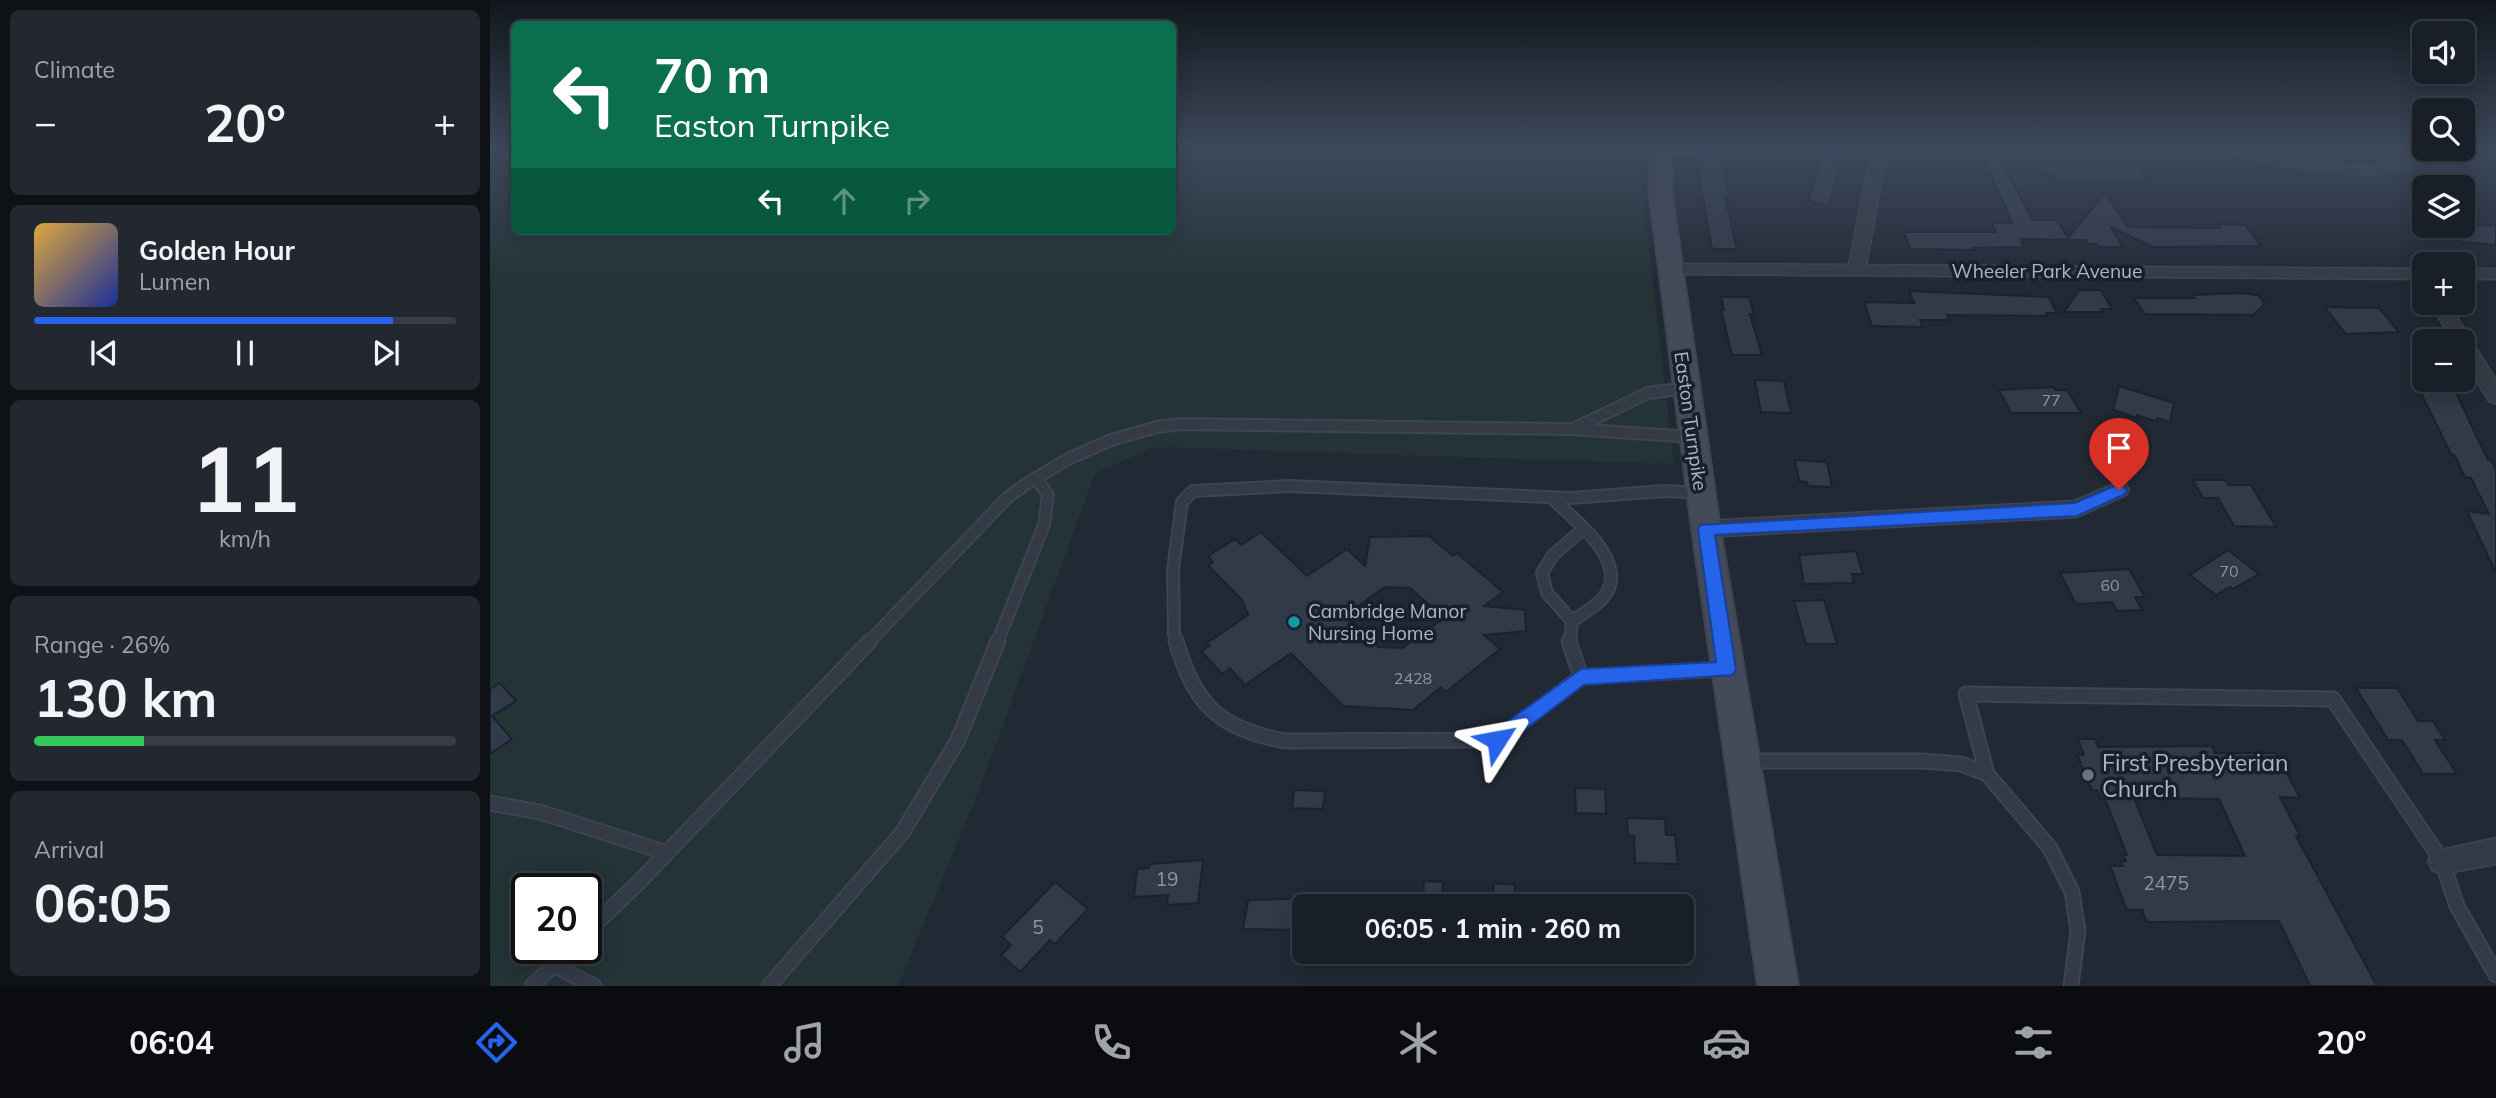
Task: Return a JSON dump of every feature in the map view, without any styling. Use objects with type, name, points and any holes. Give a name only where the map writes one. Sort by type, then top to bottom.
[{"type":"main road","name":"Easton Turnpike","points":[[1661,193],[1740,761],[1778,986]]},
{"type":"street","points":[[1857,270],[1871,193]]},
{"type":"street","name":"Wheeler Park Avenue","points":[[1671,270],[2412,275]]},
{"type":"street","points":[[2475,274],[2496,274]]},
{"type":"street","points":[[2446,315],[2496,396]]},
{"type":"street","points":[[1706,529],[2077,509],[2119,490]]},
{"type":"street","points":[[2442,861],[2496,851]]},
{"type":"lane","points":[[1572,429],[1648,393],[1687,388]]},
{"type":"lane","points":[[602,917],[667,853],[1007,498],[1036,478],[1098,445],[1131,433],[1168,425],[1572,429],[1694,437]]},
{"type":"lane","points":[[769,986],[902,833],[958,740],[1044,525],[1048,495],[1036,478]]},
{"type":"lane","points":[[1701,493],[1664,491],[1550,497],[1289,486],[1193,491],[1182,502],[1173,570],[1174,634],[1190,681],[1213,713],[1255,735],[1285,741],[1497,740],[1581,677],[1727,669]]},
{"type":"lane","points":[[1550,497],[1581,531],[1605,552],[1611,571],[1610,586],[1600,601],[1572,621],[1569,640],[1581,677]]},
{"type":"lane","points":[[1572,621],[1544,589],[1540,575],[1544,562],[1581,531]]},
{"type":"lane","points":[[2071,986],[2078,931],[2072,892],[2050,848],[1987,774],[1966,694],[2333,699],[2442,861],[2460,916],[2496,975]]},
{"type":"lane","points":[[1740,761],[1923,761],[1961,764],[1987,774]]},
{"type":"lane","points":[[490,803],[540,812],[667,853]]},
{"type":"lane","points":[[532,986],[553,965],[594,986]]},
{"type":"shaded area","points":[[490,193],[511,193],[511,235],[1176,235],[1176,193],[1642,193],[1674,464],[1154,447],[1095,474],[978,793],[898,986],[490,986]]},
{"type":"building","points":[[1702,193],[1729,193],[1730,196],[1725,196],[1737,249],[1712,249]]},
{"type":"building","points":[[1810,193],[1832,193],[1829,205],[1808,201]]},
{"type":"building","points":[[1999,193],[2018,193],[2033,220],[2057,220],[2068,238],[2105,193],[2128,227],[2220,228],[2218,224],[2245,225],[2261,246],[2153,247],[2111,227],[2123,247],[2099,247],[2086,240],[2020,239],[2024,247],[1973,248],[1974,250],[1910,249],[1904,232],[1996,232],[1992,223],[2012,223]]},
{"type":"building","points":[[2475,225],[2496,225],[2496,245],[2461,242],[2457,238],[2475,238]]},
{"type":"building","points":[[2079,290],[2101,290],[2112,309],[2101,309],[2103,312],[2064,312]]},
{"type":"building","points":[[1909,291],[2049,297],[2057,313],[2046,313],[2047,316],[1947,315],[1949,320],[1920,320],[1923,327],[1872,326],[1864,302],[1914,303]]},
{"type":"building","points":[[2192,295],[2258,295],[2265,304],[2253,315],[2145,314],[2134,298],[2195,298]]},
{"type":"building","points":[[1721,297],[1749,297],[1754,314],[1750,314],[1762,355],[1732,355],[1721,310],[1724,310]]},
{"type":"building","points":[[2324,307],[2379,308],[2399,332],[2346,334]]},
{"type":"building","points":[[1755,380],[1784,381],[1791,413],[1761,412]]},
{"type":"building","points":[[2119,386],[2174,403],[2170,422],[2157,418],[2157,422],[2137,415],[2137,418],[2113,410]]},
{"type":"building","points":[[2053,387],[2055,390],[2067,390],[2081,413],[2011,413],[1999,390]]},
{"type":"building","points":[[2420,392],[2455,392],[2488,460],[2492,461],[2496,470],[2496,573],[2467,511],[2489,514],[2471,478],[2465,477],[2455,456],[2451,454]]},
{"type":"building","points":[[1795,460],[1827,462],[1832,487],[1808,486],[1807,482],[1799,481]]},
{"type":"building","points":[[2193,480],[2225,480],[2228,485],[2251,485],[2276,527],[2234,526],[2218,498],[2203,498]]},
{"type":"building","name":"Cambridge Manor Nursing Home","points":[[1261,532],[1307,576],[1347,549],[1365,566],[1370,537],[1429,536],[1453,556],[1457,553],[1503,592],[1484,606],[1525,610],[1526,631],[1484,635],[1500,649],[1446,692],[1441,687],[1413,710],[1343,706],[1291,653],[1245,685],[1230,668],[1222,674],[1201,651],[1210,646],[1207,643],[1248,615],[1242,600],[1208,565],[1213,562],[1208,556],[1235,539],[1241,545]],"holes":[[[1385,587],[1410,588],[1444,618],[1402,648],[1378,647],[1345,615]]]},
{"type":"building","points":[[2228,550],[2259,574],[2216,595],[2190,575]]},
{"type":"building","points":[[1856,551],[1863,574],[1852,574],[1854,583],[1804,584],[1799,555]]},
{"type":"building","points":[[2129,569],[2145,597],[2135,597],[2142,610],[2117,611],[2112,602],[2076,604],[2060,573]]},
{"type":"building","points":[[1824,600],[1837,644],[1806,644],[1794,601]]},
{"type":"building","points":[[500,683],[516,701],[492,716],[512,739],[490,754],[490,689]]},
{"type":"building","points":[[2356,688],[2397,688],[2418,721],[2433,721],[2445,740],[2435,740],[2457,774],[2423,774],[2402,740],[2388,740]]},
{"type":"building","points":[[2078,739],[2095,739],[2098,747],[2212,746],[2215,753],[2276,753],[2300,798],[2280,797],[2300,836],[2296,836],[2377,986],[2310,986],[2279,921],[2147,922],[2142,910],[2127,910],[2110,866],[2123,866],[2121,861],[2126,861],[2123,855],[2127,855],[2105,799],[2101,799],[2097,790],[2092,790],[2077,755],[2084,755]],"holes":[[[2134,798],[2219,799],[2245,856],[2157,855]]]},
{"type":"building","points":[[1575,788],[1605,789],[1606,814],[1576,813]]},
{"type":"building","points":[[1294,790],[1325,791],[1323,809],[1292,808]]},
{"type":"building","points":[[1627,818],[1665,819],[1666,835],[1675,835],[1678,864],[1635,863],[1634,836],[1628,835]]},
{"type":"building","points":[[1203,860],[1198,903],[1167,905],[1168,895],[1134,897],[1137,869],[1148,868],[1151,864]]},
{"type":"building","points":[[1424,881],[1443,882],[1442,894],[1423,894]]},
{"type":"building","points":[[1055,882],[1088,909],[1055,944],[1050,940],[1020,972],[1001,955],[1011,945],[1002,937]]},
{"type":"building","points":[[1494,883],[1515,885],[1515,894],[1494,894]]},
{"type":"building","points":[[1292,899],[1292,930],[1243,929],[1248,900]]},
{"type":"place","name":"Cambridge Manor Nursing Home","points":[[1294,622]]},
{"type":"place","name":"First Presbyterian Church","points":[[2088,775]]},
{"type":"route","points":[[1497,740],[1581,677],[1727,669],[1706,529],[2077,509],[2119,490]]}]
